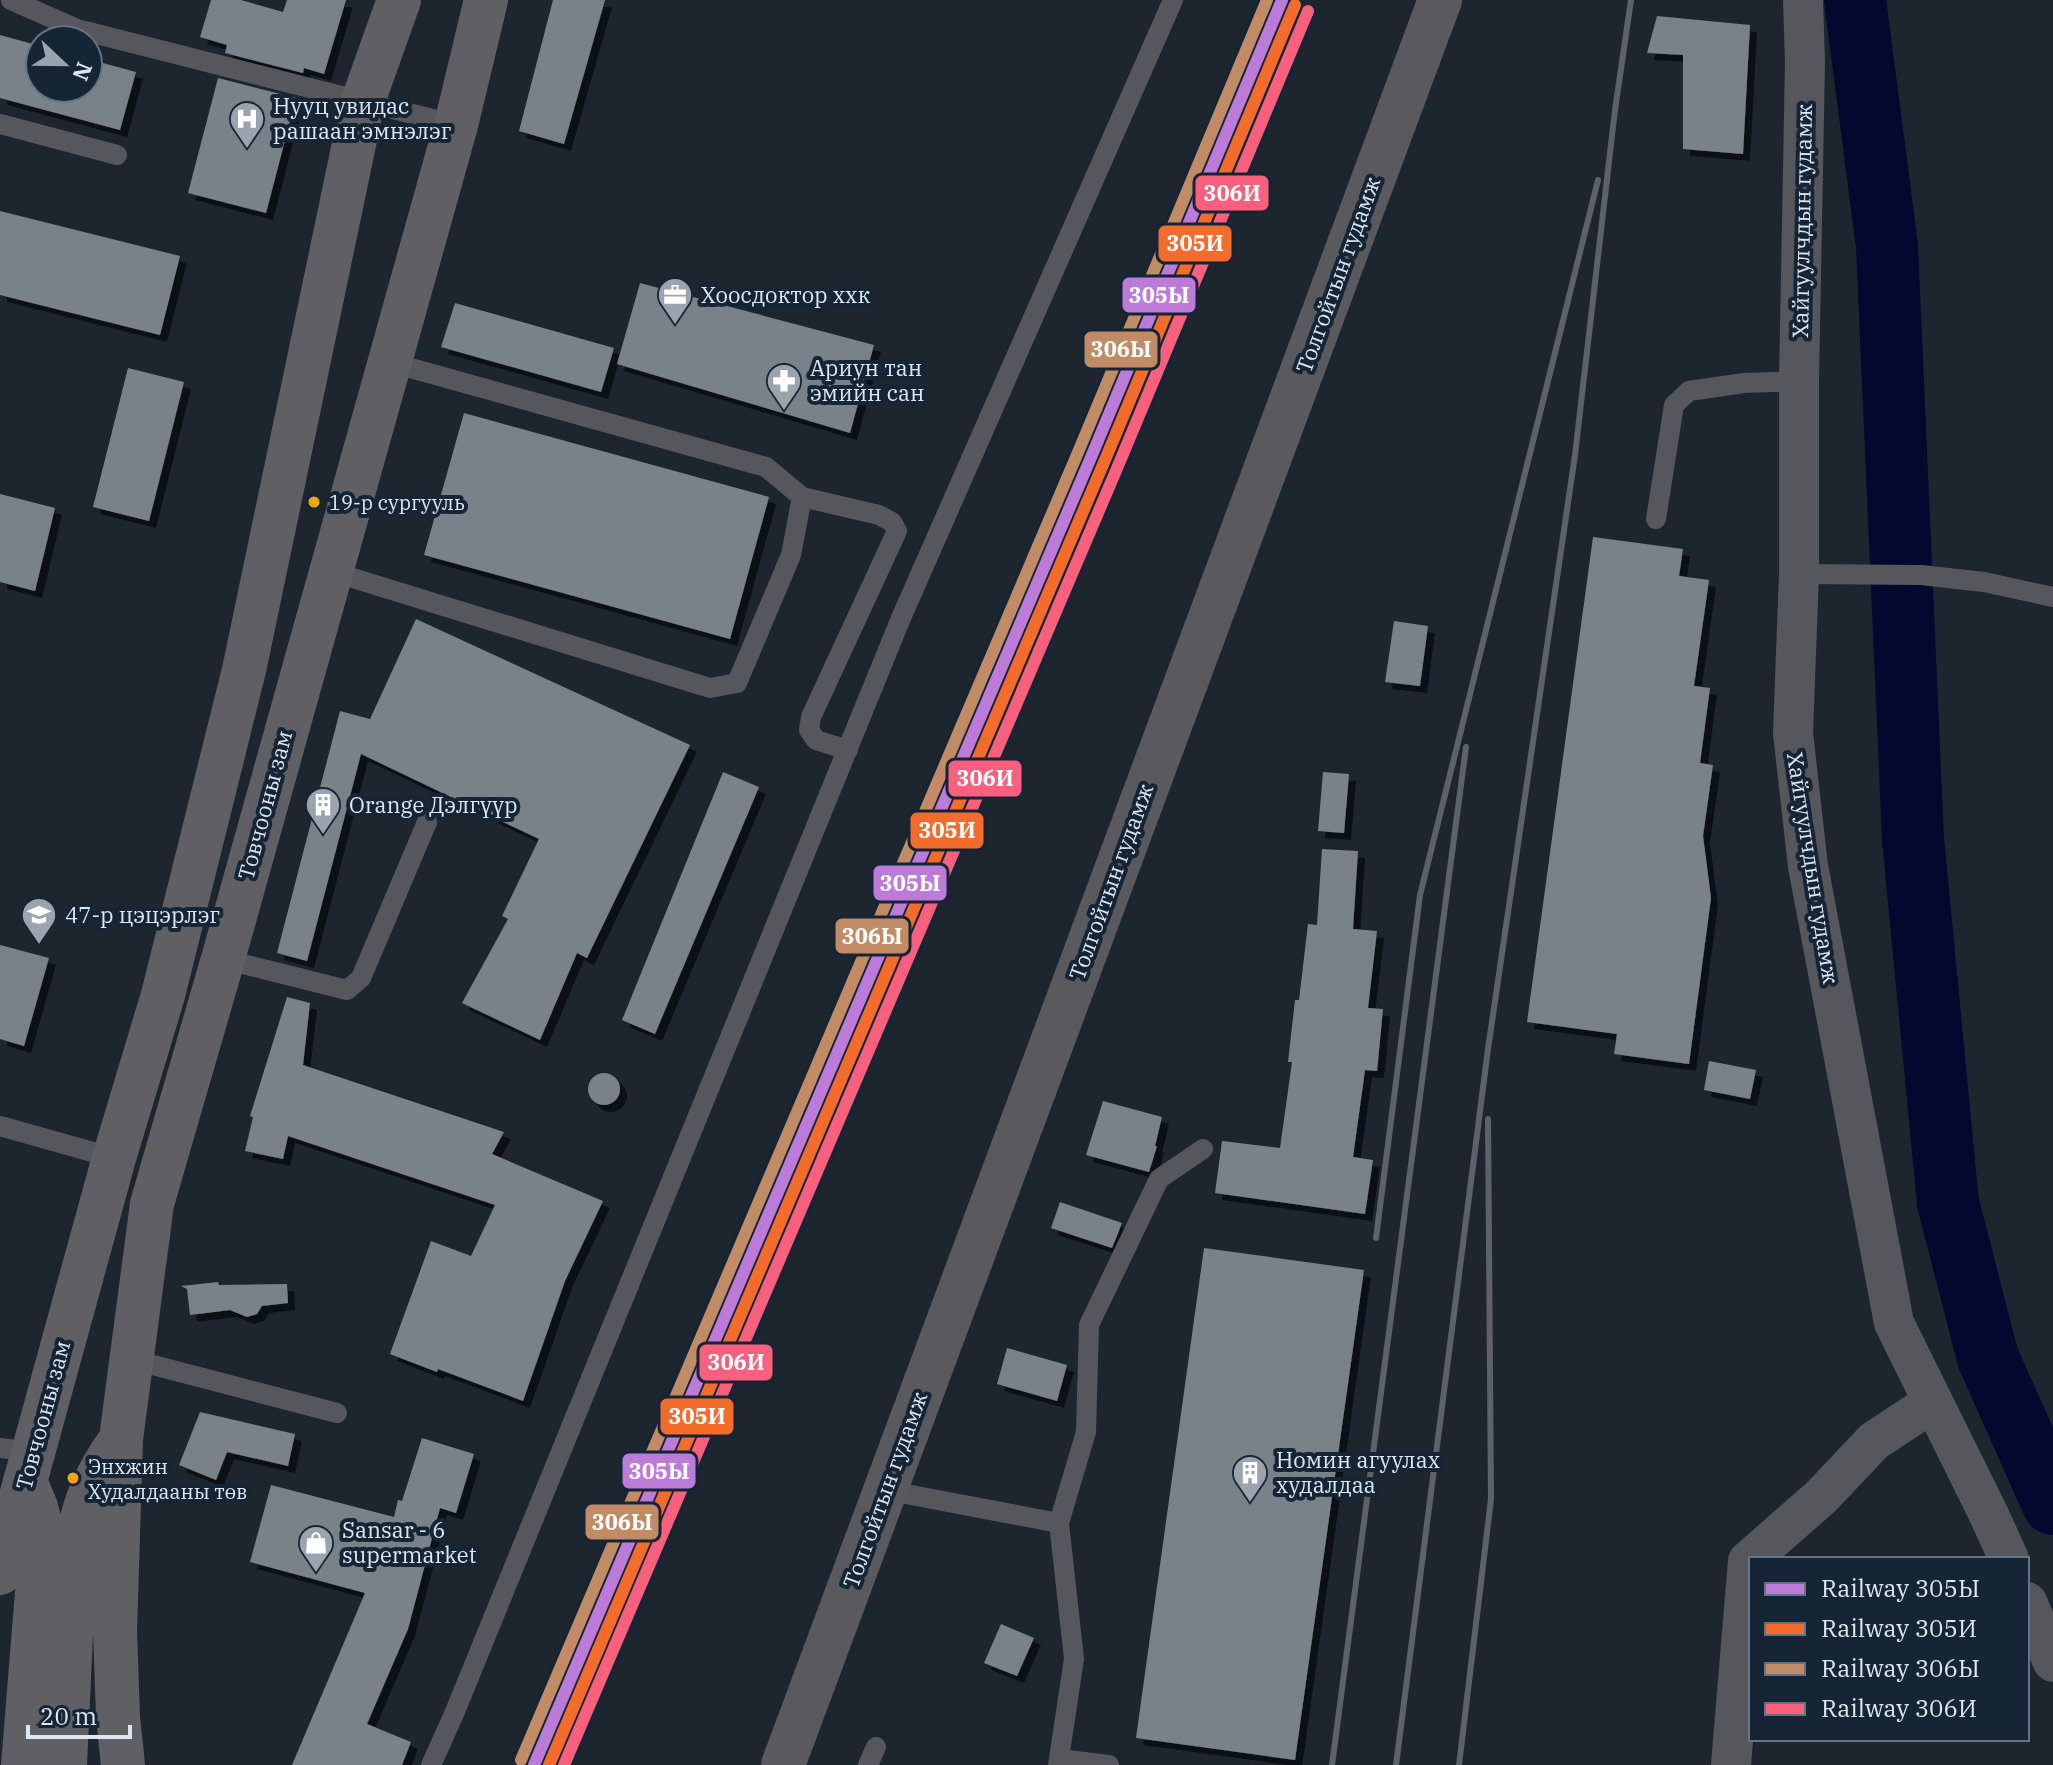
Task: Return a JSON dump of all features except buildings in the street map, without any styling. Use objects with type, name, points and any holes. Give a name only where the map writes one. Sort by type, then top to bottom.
[{"type":"highway","name":"Товчооны зам","points":[[0,1573],[19,1460],[163,995],[244,670],[363,101],[399,0]]},
{"type":"highway","name":"Товчооны зам","points":[[123,1765],[115,1631],[121,1439],[152,1204],[456,125],[486,0]]},
{"type":"highway","points":[[65,1765],[75,1541],[86,1502],[100,1469],[121,1439]]},
{"type":"highway","points":[[19,1460],[42,1531],[23,1765]]},
{"type":"main road","name":"Толгойтын гудамж","points":[[783,1765],[1440,0]]},
{"type":"street","name":"Хайгуулчдын гудамж","points":[[1803,0],[1805,62],[1799,574],[1793,733],[1808,866],[1894,1323],[2008,1557]]},
{"type":"street","points":[[1753,1557],[1821,1497],[1874,1441],[1933,1402]]},
{"type":"street","points":[[1731,1765],[1749,1560]]},
{"type":"street","points":[[2029,1607],[2053,1662]]},
{"type":"lane","points":[[11,0],[77,29],[456,125]]},
{"type":"lane","points":[[431,1765],[907,603],[1173,0]]},
{"type":"lane","points":[[0,124],[117,155]]},
{"type":"lane","points":[[389,362],[766,467],[802,497],[879,515],[892,522],[897,531],[811,717],[809,730],[816,740],[848,750]]},
{"type":"lane","points":[[1656,519],[1674,405],[1689,391],[1744,383],[1799,381]]},
{"type":"lane","points":[[330,571],[710,688],[737,683],[791,555],[802,497]]},
{"type":"lane","points":[[1799,574],[1921,575],[1984,582],[2053,597]]},
{"type":"lane","points":[[223,959],[347,990],[361,978],[427,822]]},
{"type":"lane","points":[[0,1126],[114,1158]]},
{"type":"lane","points":[[1109,1765],[1058,1762],[1074,1659],[1059,1523],[1086,1432],[1089,1325],[1159,1179],[1203,1149]]},
{"type":"lane","points":[[130,1359],[337,1413]]},
{"type":"lane","points":[[885,1490],[1059,1523]]},
{"type":"waterway","points":[[1855,0],[1887,246],[1913,839],[1948,1203],[1988,1358],[2053,1504]]},
{"type":"railway","points":[[1396,1765],[1488,1049],[1575,455],[1615,110],[1631,0]]},
{"type":"railway","points":[[1376,1238],[1420,895],[1598,180]]},
{"type":"railway","points":[[1332,1765],[1466,747]]},
{"type":"railway","points":[[1459,1765],[1491,1499],[1488,1119]]},
{"type":"rail line","name":"306Ы","points":[[521,1760],[1079,450],[1267,0]]},
{"type":"rail line","name":"305Ы","points":[[534,1765],[1092,455],[1282,0]]},
{"type":"rail line","name":"305И","points":[[549,1765],[1105,460],[1295,5]]},
{"type":"rail line","name":"306И","points":[[564,1765],[1118,466],[1308,11]]},
{"type":"place","name":"Нууц увидас рашаан эмнэлэг","points":[[247,150]]},
{"type":"place","name":"Хоосдоктор ххк","points":[[675,326]]},
{"type":"place","name":"Ариун тан эмийн сан","points":[[784,412]]},
{"type":"place","name":"19-р сургууль","points":[[314,502]]},
{"type":"place","name":"Orange Дэлгүүр","points":[[323,836]]},
{"type":"place","name":"47-р цэцэрлэг","points":[[39,946]]},
{"type":"place","name":"Энхжин Худалдааны төв","points":[[73,1478]]},
{"type":"place","name":"Номин агуулах худалдаа","points":[[1250,1504]]},
{"type":"place","name":"Sansar - 6 supermarket","points":[[316,1574]]}]
